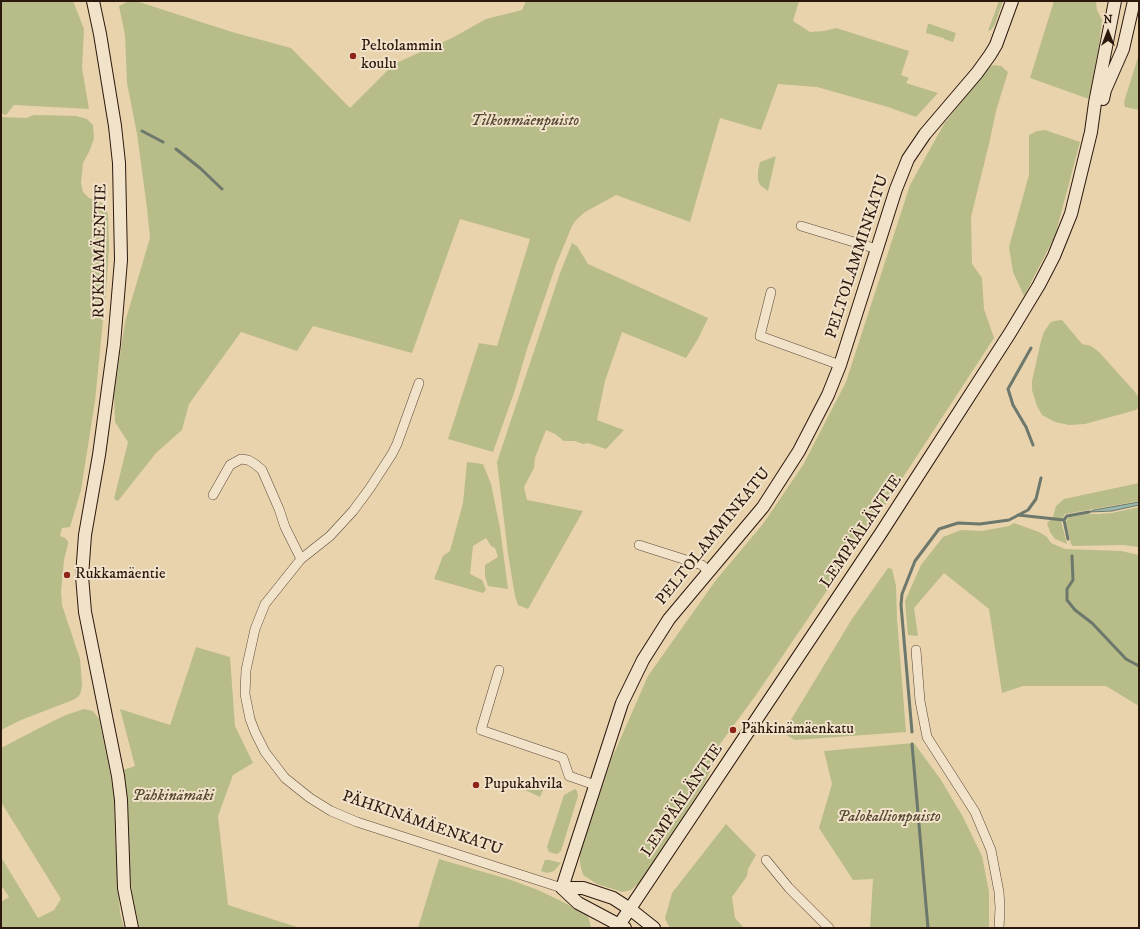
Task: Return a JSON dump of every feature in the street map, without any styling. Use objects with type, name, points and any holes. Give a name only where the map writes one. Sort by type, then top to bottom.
[{"type":"main road","name":"RUKKAMÄENTIE","points":[[93,1],[100,34],[119,163],[121,260],[107,404],[85,534],[82,576],[85,612],[118,776],[121,800],[124,888],[132,928]]},
{"type":"main road","name":"PELTOLAMMINKATU","points":[[562,888],[622,703],[643,660],[669,619],[763,507],[780,482],[816,420],[840,365],[896,189],[908,159],[925,134],[977,73],[990,55],[996,45],[1012,1]]},
{"type":"main road","name":"LEMPÄÄLÄNTIE","points":[[620,927],[630,909],[881,533],[1010,334],[1039,285],[1054,256],[1071,214],[1091,132],[1095,103],[1115,1]]},
{"type":"main road","name":"LEMPÄÄLÄNTIE","points":[[1091,132],[1098,116],[1105,90],[1123,48],[1134,1]]},
{"type":"main road","name":"PÄHKINÄMÄENKATU","points":[[562,888],[584,888],[613,898],[654,928]]},
{"type":"main road","name":"PÄHKINÄMÄENKATU","points":[[562,888],[578,903],[620,927]]},
{"type":"street","points":[[801,226],[877,249]]},
{"type":"street","points":[[771,292],[760,336],[840,365]]},
{"type":"street","name":"PÄHKINÄMÄENKATU","points":[[419,382],[397,444],[370,488],[353,511],[330,536],[301,559],[265,604],[255,629],[246,670],[245,694],[250,720],[259,741],[274,766],[298,789],[321,805],[342,816],[562,888]]},
{"type":"street","points":[[213,495],[230,465],[241,459],[248,460],[256,464],[262,470],[285,527],[301,559]]},
{"type":"street","points":[[639,545],[702,565],[709,572]]},
{"type":"street","points":[[916,650],[920,701],[927,737],[975,812],[991,850],[1000,892],[999,928]]},
{"type":"street","points":[[499,670],[481,730],[563,758],[569,776],[595,785]]},
{"type":"street","points":[[766,860],[789,888],[829,928]]},
{"type":"green space","points":[[1,1],[73,1],[84,29],[82,68],[89,109],[14,105],[6,115],[1,113]]},
{"type":"green space","name":"Tilkonmäenpuisto","points":[[129,1],[136,1],[232,32],[291,48],[350,108],[394,64],[452,38],[486,19],[522,10],[526,1],[799,1],[793,21],[810,32],[836,28],[909,51],[901,75],[909,78],[906,83],[938,93],[916,117],[888,107],[817,87],[778,84],[761,130],[720,118],[690,222],[616,195],[585,212],[572,226],[556,265],[493,452],[448,439],[479,343],[497,346],[530,239],[460,219],[412,353],[313,326],[297,351],[241,332],[189,404],[182,430],[156,453],[118,501],[114,499],[128,442],[115,422],[114,395],[125,322],[150,238],[137,134],[127,83],[125,35],[119,6]]},
{"type":"green space","points":[[999,1],[1003,1],[995,24],[991,30],[988,31]]},
{"type":"green space","points":[[1054,1],[1096,1],[1097,10],[1102,20],[1089,99],[1030,78]]},
{"type":"green space","points":[[928,24],[956,33],[953,42],[926,33]]},
{"type":"green space","points":[[1139,54],[1139,110],[1125,107],[1124,102]]},
{"type":"green space","points":[[994,65],[1001,66],[1008,72],[996,111],[971,217],[972,264],[982,278],[984,309],[994,338],[879,514],[756,695],[720,744],[713,765],[704,784],[639,883],[631,890],[622,892],[597,884],[583,875],[580,864],[580,853],[612,758],[648,676],[716,580],[763,524],[803,465],[846,382],[910,185],[944,124],[989,67]]},
{"type":"green space","points":[[34,115],[76,116],[87,119],[93,125],[94,139],[83,163],[81,182],[83,192],[89,198],[102,203],[106,207],[108,215],[109,248],[95,401],[81,490],[70,527],[62,528],[60,536],[68,541],[64,560],[61,592],[62,605],[80,659],[82,684],[81,692],[78,697],[73,700],[21,720],[1,730],[1,117],[26,118]]},
{"type":"green space","points":[[1045,130],[1080,142],[1055,236],[1024,296],[1013,272],[1009,247],[1029,175],[1029,135],[1037,131]]},
{"type":"green space","points":[[776,156],[768,191],[760,185],[758,180],[760,162]]},
{"type":"green space","points":[[572,243],[577,246],[588,264],[708,318],[698,339],[686,358],[622,332],[605,381],[597,420],[624,430],[606,449],[588,443],[583,444],[575,441],[564,441],[555,434],[546,430],[535,458],[534,468],[524,487],[527,500],[583,511],[528,609],[518,605],[515,596],[508,554],[497,462],[560,273]]},
{"type":"green space","points":[[1062,320],[1082,344],[1091,346],[1099,352],[1135,392],[1139,398],[1139,407],[1136,410],[1085,424],[1069,425],[1055,422],[1042,415],[1037,406],[1032,390],[1032,381],[1044,332],[1050,323]]},
{"type":"green space","points":[[467,462],[483,464],[491,484],[500,528],[508,589],[488,586],[485,576],[485,565],[498,557],[495,548],[491,546],[486,538],[473,546],[470,574],[482,580],[486,590],[483,593],[434,579],[443,556],[450,551],[463,503]]},
{"type":"green space","points":[[1139,483],[1139,501],[1065,514],[1061,521],[1067,544],[1055,539],[1050,532],[1047,523],[1053,517],[1056,506],[1064,499]]},
{"type":"green space","points":[[1139,507],[1139,547],[1123,545],[1073,546],[1071,544],[1066,522],[1069,517],[1088,514],[1112,513]]},
{"type":"green space","points":[[1014,523],[1039,532],[1047,537],[1051,543],[1065,549],[1121,551],[1139,555],[1139,706],[1106,686],[1023,686],[1002,693],[989,609],[944,573],[914,608],[918,636],[908,635],[905,601],[921,565],[943,537],[961,530],[982,531],[1009,526]]},
{"type":"green space","points":[[888,568],[892,569],[896,586],[897,619],[906,732],[795,740],[783,733],[852,619]]},
{"type":"green space","name":"Pähkinämäki","points":[[196,647],[230,657],[235,726],[253,763],[233,775],[218,816],[228,905],[300,928],[137,928],[133,907],[123,770],[135,766],[120,709],[170,725]]},
{"type":"green space","points":[[84,709],[93,711],[99,719],[114,793],[120,913],[124,928],[1,928],[1,902],[9,897],[1,885],[1,857],[38,918],[54,910],[61,899],[1,802],[1,748],[51,722]]},
{"type":"green space","name":"Palokallionpuisto","points":[[914,743],[941,780],[963,817],[982,856],[989,892],[989,928],[870,928],[873,879],[853,880],[819,828],[832,784],[824,751]]},
{"type":"green space","points":[[527,784],[543,790],[540,797],[525,790]]},
{"type":"green space","points":[[575,789],[578,796],[561,851],[557,854],[549,852],[547,847],[564,795]]},
{"type":"green space","points":[[726,824],[756,855],[748,869],[747,876],[732,897],[735,918],[744,928],[671,928],[665,918],[672,893]]},
{"type":"green space","points":[[439,859],[511,880],[538,890],[588,916],[591,928],[418,928]]},
{"type":"green space","points":[[545,860],[561,863],[554,871],[547,873],[541,871]]},
{"type":"shaded area","points":[[1139,502],[1139,505],[1112,511],[1089,512],[1094,510]]},
{"type":"waterway","points":[[142,131],[163,142]]},
{"type":"waterway","points":[[176,149],[200,168],[222,189]]},
{"type":"waterway","points":[[1031,348],[1008,389],[1013,405],[1026,427],[1033,445]]},
{"type":"waterway","points":[[912,732],[901,605],[902,594],[915,561],[939,529],[958,523],[980,524],[1009,520],[1028,510],[1036,499],[1041,478]]},
{"type":"waterway","points":[[1064,520],[1067,516],[1089,512]]},
{"type":"waterway","points":[[1018,515],[1064,520],[1068,539]]},
{"type":"waterway","points":[[1072,556],[1073,580],[1067,589],[1067,600],[1075,610],[1092,623],[1126,659],[1139,666]]},
{"type":"waterway","points":[[912,744],[928,928]]},
{"type":"place","name":"Peltolammin koulu","points":[[353,56]]},
{"type":"place","name":"Rukkamäentie","points":[[67,575]]},
{"type":"place","name":"Pähkinämäenkatu","points":[[733,730]]},
{"type":"place","name":"Pupukahvila","points":[[476,785]]}]
